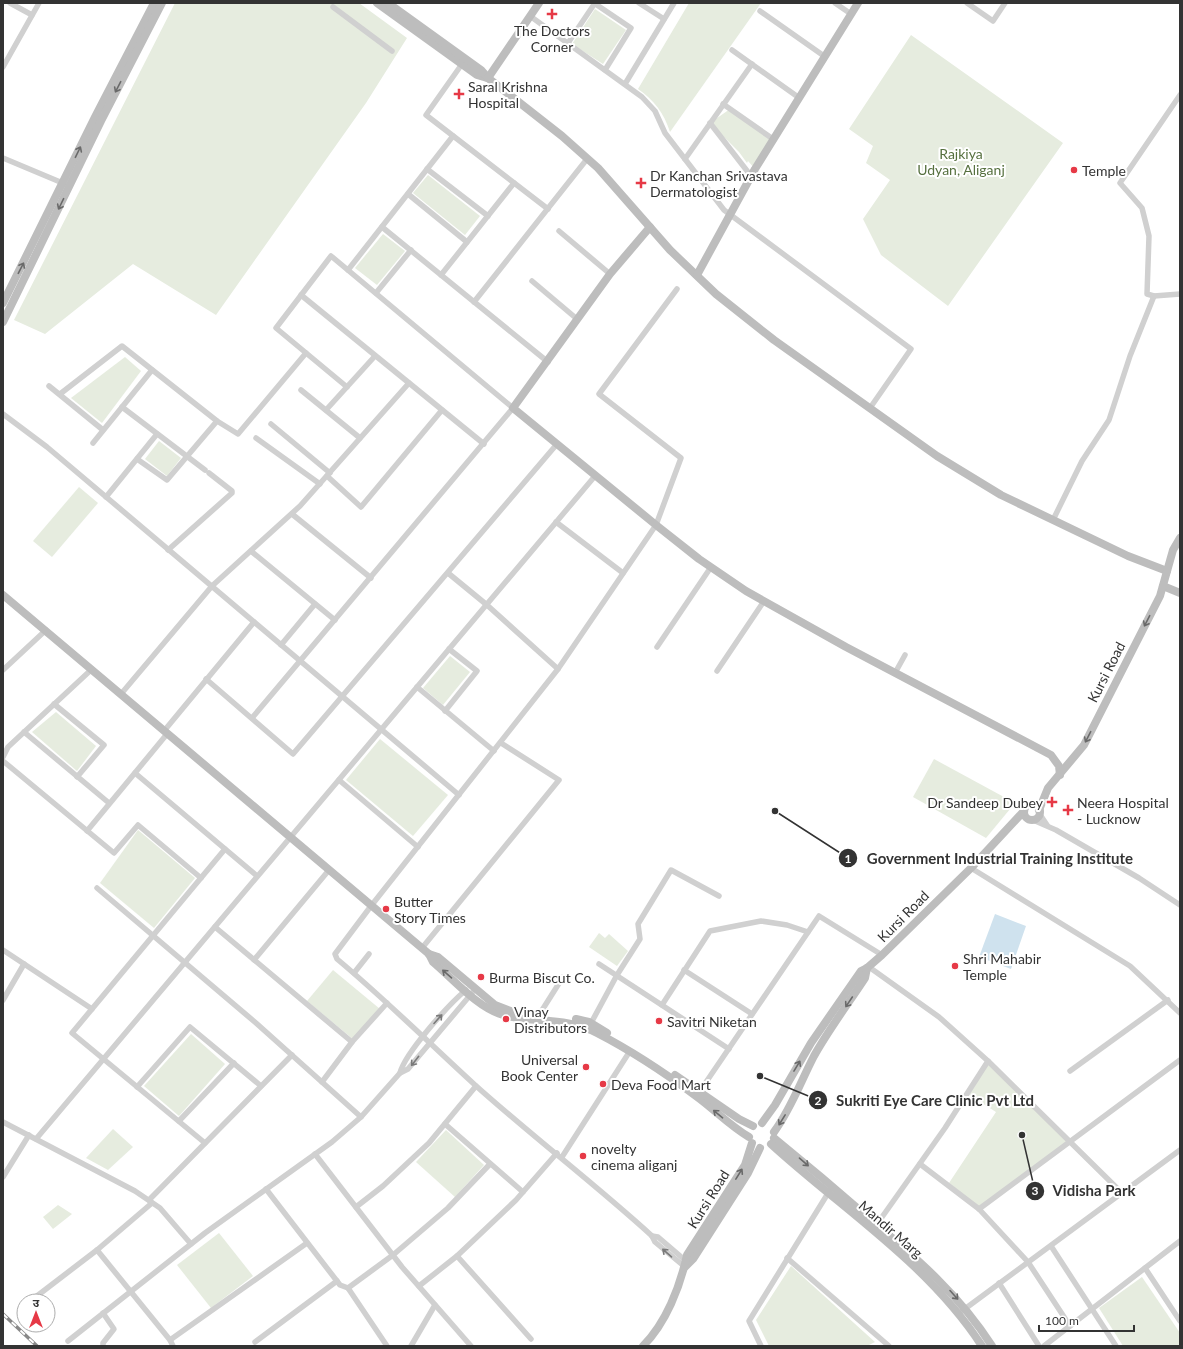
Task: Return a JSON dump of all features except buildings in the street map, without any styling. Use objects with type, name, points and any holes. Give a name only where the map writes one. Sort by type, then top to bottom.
[{"type":"main road","points":[[3,322],[66,184],[154,3]]},
{"type":"main road","points":[[3,303],[162,3]]},
{"type":"main road","points":[[377,3],[477,75],[488,78]]},
{"type":"main road","points":[[388,3],[480,70],[488,78],[562,136],[588,159],[650,227],[716,294],[774,340],[937,456],[1001,495],[1128,556],[1167,571]]},
{"type":"main road","points":[[488,78],[538,3]]},
{"type":"main road","points":[[697,275],[751,176],[798,97],[858,3]]},
{"type":"main road","points":[[650,227],[610,274],[576,319],[548,362],[514,408],[595,476],[711,567],[764,601],[1051,756],[1059,766],[1060,775]]},
{"type":"main road","name":"Kursi Road","points":[[1039,812],[1048,788],[1084,745],[1160,596],[1173,550],[1180,538]]},
{"type":"main road","points":[[1163,586],[1180,593]]},
{"type":"main road","points":[[3,595],[371,906],[429,954],[438,957],[488,1009],[502,1015],[517,1018],[566,1022],[590,1026],[697,1096],[760,1148],[773,1138]]},
{"type":"main road","points":[[1031,805],[1036,806],[1039,812],[1037,818],[1028,817],[1026,807],[1031,805],[1048,788]]},
{"type":"main road","name":"Kursi Road","points":[[762,1123],[775,1106],[811,1043],[861,971],[868,968],[882,955],[971,868],[1010,825],[1028,817]]},
{"type":"main road","name":"Kursi Road","points":[[773,1138],[800,1081],[820,1045],[865,978],[868,968]]},
{"type":"main road","points":[[470,991],[509,1012],[567,1018],[590,1026],[700,1091],[739,1119],[753,1126],[762,1123],[767,1124],[773,1138],[875,1228],[951,1292],[982,1346]]},
{"type":"main road","points":[[750,1140],[753,1126]]},
{"type":"main road","name":"Kursi Road","points":[[643,1346],[664,1318],[687,1256],[745,1165],[750,1140]]},
{"type":"main road","name":"Kursi Road","points":[[685,1264],[693,1259],[748,1173],[760,1148]]},
{"type":"main road","points":[[962,1311],[975,1320],[992,1346]]},
{"type":"street","points":[[10,3],[32,15]]},
{"type":"street","points":[[3,67],[39,3]]},
{"type":"street","points":[[568,43],[595,3],[631,28],[605,70]]},
{"type":"street","points":[[639,3],[664,19]]},
{"type":"street","points":[[625,84],[674,3]]},
{"type":"street","points":[[835,3],[851,14]]},
{"type":"street","points":[[967,3],[993,21],[1005,3]]},
{"type":"street","points":[[333,8],[392,51]]},
{"type":"street","points":[[760,11],[824,56]]},
{"type":"street","points":[[530,16],[642,97],[655,111],[665,133],[724,210],[911,349],[870,408]]},
{"type":"street","points":[[732,50],[798,97]]},
{"type":"street","points":[[462,64],[426,115],[548,209]]},
{"type":"street","points":[[685,160],[752,64]]},
{"type":"street","points":[[1180,95],[1120,183],[1142,208],[1149,236],[1147,294],[1154,296],[1180,294]]},
{"type":"street","points":[[724,104],[773,139]]},
{"type":"street","points":[[710,123],[751,176]]},
{"type":"street","points":[[348,270],[453,136]]},
{"type":"street","points":[[3,158],[66,184]]},
{"type":"street","points":[[474,302],[588,159]]},
{"type":"street","points":[[428,169],[488,216]]},
{"type":"street","points":[[441,275],[514,183]]},
{"type":"street","points":[[408,194],[467,242]]},
{"type":"street","points":[[382,227],[548,362]]},
{"type":"street","points":[[559,231],[610,274]]},
{"type":"street","points":[[376,293],[411,250]]},
{"type":"street","points":[[252,718],[514,408],[331,256],[276,328],[347,387]]},
{"type":"street","points":[[532,281],[576,319]]},
{"type":"street","points":[[676,289],[599,394],[681,458],[656,525],[558,669],[371,906],[335,954],[337,959],[387,1003],[476,1086],[559,1155],[652,1236],[655,1242],[685,1264]]},
{"type":"street","points":[[301,295],[484,444]]},
{"type":"street","points":[[1053,520],[1082,460],[1109,420],[1130,356],[1154,296]]},
{"type":"street","points":[[60,394],[121,346],[217,421],[236,434],[240,434],[306,353]]},
{"type":"street","points":[[326,410],[375,356]]},
{"type":"street","points":[[93,443],[152,370]]},
{"type":"street","points":[[121,694],[212,586],[292,514],[409,383]]},
{"type":"street","points":[[49,386],[103,430]]},
{"type":"street","points":[[301,390],[360,438]]},
{"type":"street","points":[[122,407],[232,492],[168,550]]},
{"type":"street","points":[[271,424],[329,474],[361,507],[442,410]]},
{"type":"street","points":[[3,414],[47,447],[459,795]]},
{"type":"street","points":[[137,459],[166,480],[188,457],[217,421]]},
{"type":"street","points":[[106,497],[157,434]]},
{"type":"street","points":[[256,438],[320,484]]},
{"type":"street","points":[[206,679],[294,754],[557,444]]},
{"type":"street","points":[[36,1139],[595,476]]},
{"type":"street","points":[[292,514],[371,578]]},
{"type":"street","points":[[556,522],[623,573]]},
{"type":"street","points":[[251,551],[335,620]]},
{"type":"street","points":[[657,647],[711,567]]},
{"type":"street","points":[[448,573],[487,605],[558,669]]},
{"type":"street","points":[[717,671],[764,601]]},
{"type":"street","points":[[281,645],[315,604]]},
{"type":"street","points":[[87,831],[135,772],[206,679],[254,622]]},
{"type":"street","points":[[3,670],[46,630]]},
{"type":"street","points":[[445,711],[477,671],[449,649]]},
{"type":"street","points":[[895,673],[905,655]]},
{"type":"street","points":[[3,757],[8,747],[92,669]]},
{"type":"street","points":[[417,687],[494,751]]},
{"type":"street","points":[[54,704],[104,745],[77,777]]},
{"type":"street","points":[[24,732],[109,803]]},
{"type":"street","points":[[422,948],[559,780],[501,743]]},
{"type":"street","points":[[3,761],[114,853],[138,825],[201,878]]},
{"type":"street","points":[[135,772],[257,876]]},
{"type":"street","points":[[338,780],[418,847]]},
{"type":"street","points":[[1039,812],[1047,825]]},
{"type":"street","points":[[1028,817],[1047,825],[1139,878],[1180,905]]},
{"type":"street","points":[[205,1143],[72,1034],[225,849]]},
{"type":"street","points":[[971,868],[1130,966],[1168,1000],[1180,1013]]},
{"type":"street","points":[[254,960],[329,870]]},
{"type":"street","points":[[590,1026],[617,975],[640,939],[638,924],[671,870],[719,896]]},
{"type":"street","points":[[97,888],[154,935],[361,1117]]},
{"type":"street","points":[[700,1091],[819,916],[882,955]]},
{"type":"street","points":[[662,1005],[710,931],[761,921],[788,925],[808,932]]},
{"type":"street","points":[[215,927],[352,1042]]},
{"type":"street","points":[[3,950],[92,1009]]},
{"type":"street","points":[[354,973],[369,954]]},
{"type":"street","points":[[3,1000],[24,964]]},
{"type":"street","points":[[599,964],[729,1049]]},
{"type":"street","points":[[868,968],[939,1017],[988,1061],[1071,1141],[1122,1193]]},
{"type":"street","points":[[684,970],[752,1014]]},
{"type":"street","points":[[539,1015],[563,977]]},
{"type":"street","points":[[400,1073],[402,1064],[422,1037],[470,991]]},
{"type":"street","points":[[68,1341],[191,1244],[315,1154],[361,1117],[400,1073],[408,1069],[470,991]]},
{"type":"street","points":[[1070,1071],[1168,1000]]},
{"type":"street","points":[[322,1082],[352,1042],[387,1003]]},
{"type":"street","points":[[137,1087],[190,1027],[261,1086]]},
{"type":"street","points":[[419,1286],[457,1256],[559,1155],[630,1051]]},
{"type":"street","points":[[41,1293],[97,1250],[150,1201],[292,1055]]},
{"type":"street","points":[[979,1209],[1180,1060]]},
{"type":"street","points":[[875,1228],[920,1164],[988,1061]]},
{"type":"street","points":[[178,1121],[234,1063]]},
{"type":"street","points":[[356,1207],[383,1186],[418,1154],[476,1086]]},
{"type":"street","points":[[3,1122],[136,1191],[160,1208],[191,1244]]},
{"type":"street","points":[[445,1124],[523,1192]]},
{"type":"street","points":[[3,1178],[29,1135]]},
{"type":"street","points":[[962,1311],[1180,1150]]},
{"type":"street","points":[[315,1154],[392,1255],[470,1346]]},
{"type":"street","points":[[348,1288],[392,1255],[448,1208],[490,1164]]},
{"type":"street","points":[[920,1164],[979,1209],[1028,1262],[1070,1326]]},
{"type":"street","points":[[266,1189],[340,1285],[348,1288],[387,1346]]},
{"type":"street","points":[[761,1346],[749,1321],[830,1189]]},
{"type":"street","points":[[1044,1346],[1180,1242]]},
{"type":"street","points":[[170,1340],[307,1243]]},
{"type":"street","points":[[1051,1246],[1116,1346]]},
{"type":"street","points":[[97,1250],[170,1340],[173,1346]]},
{"type":"street","points":[[457,1256],[531,1340]]},
{"type":"street","points":[[787,1258],[887,1344]]},
{"type":"street","points":[[1145,1268],[1180,1321]]},
{"type":"street","points":[[255,1342],[337,1281]]},
{"type":"street","points":[[1000,1283],[1039,1346]]},
{"type":"street","points":[[411,1346],[435,1305]]},
{"type":"street","points":[[103,1313],[114,1329],[103,1343],[103,1346]]},
{"type":"street","points":[[879,1346],[887,1344]]},
{"type":"green space","points":[[175,3],[359,3],[407,38],[366,103],[216,315],[133,264],[45,334],[14,320]]},
{"type":"green space","points":[[689,3],[761,3],[670,132],[665,119],[658,108],[638,89]]},
{"type":"green space","points":[[595,9],[626,30],[603,64],[572,44]]},
{"type":"green space","name":"Rajkiya Udyan, Aliganj","points":[[911,35],[1063,143],[948,306],[881,255],[863,219],[890,180],[866,163],[873,146],[849,129]]},
{"type":"green space","points":[[730,109],[773,139],[755,169],[748,161],[747,163],[739,152],[710,123]]},
{"type":"green space","points":[[428,175],[480,216],[465,235],[413,193]]},
{"type":"green space","points":[[383,234],[405,251],[377,285],[355,268]]},
{"type":"green space","points":[[125,357],[141,371],[102,423],[71,398]]},
{"type":"green space","points":[[159,441],[181,458],[167,476],[145,459]]},
{"type":"green space","points":[[79,487],[98,503],[52,557],[33,541]]},
{"type":"green space","points":[[450,656],[470,672],[443,705],[423,688]]},
{"type":"green space","points":[[56,712],[96,746],[77,771],[32,732]]},
{"type":"green space","points":[[380,739],[448,795],[413,836],[346,780]]},
{"type":"green space","points":[[934,759],[1015,803],[986,838],[913,797]]},
{"type":"green space","points":[[138,830],[195,878],[154,928],[100,883]]},
{"type":"green space","points":[[599,933],[605,938],[609,934],[628,951],[617,966],[589,947]]},
{"type":"green space","points":[[333,970],[380,1009],[354,1040],[307,1001]]},
{"type":"green space","points":[[191,1034],[225,1064],[179,1116],[144,1086]]},
{"type":"green space","points":[[988,1064],[1068,1141],[979,1207],[949,1183],[996,1112],[969,1095]]},
{"type":"green space","points":[[113,1129],[133,1147],[108,1170],[86,1158]]},
{"type":"green space","points":[[446,1130],[484,1165],[455,1197],[416,1162]]},
{"type":"green space","points":[[58,1205],[72,1214],[53,1229],[43,1217]]},
{"type":"green space","points":[[219,1233],[253,1276],[211,1308],[177,1265]]},
{"type":"green space","points":[[791,1266],[875,1342],[867,1346],[769,1346],[756,1320]]},
{"type":"green space","points":[[1142,1277],[1180,1333],[1180,1346],[1123,1346],[1099,1308]]},
{"type":"water","points":[[995,914],[1026,926],[1011,969],[979,957]]},
{"type":"railway","points":[[3,1314],[37,1346]]},
{"type":"place","name":"The Doctors Corner","points":[[552,14]]},
{"type":"place","name":"Saral Krishna Hospital","points":[[459,94]]},
{"type":"place","name":"Temple","points":[[1074,170]]},
{"type":"place","name":"Dr Kanchan Srivastava Dermatologist","points":[[641,183]]},
{"type":"place","name":"Dr Sandeep Dubey","points":[[1052,802]]},
{"type":"place","name":"Neera Hospital - Lucknow","points":[[1068,810]]},
{"type":"place","name":"Government Industrial Training Institute","points":[[775,811]]},
{"type":"place","name":"Butter Story Times","points":[[386,909]]},
{"type":"place","name":"Shri Mahabir Temple","points":[[955,966]]},
{"type":"place","name":"Burma Biscut Co.","points":[[481,977]]},
{"type":"place","name":"Vinay Distributors","points":[[506,1019]]},
{"type":"place","name":"Savitri Niketan","points":[[659,1021]]},
{"type":"place","name":"Universal Book Center","points":[[586,1067]]},
{"type":"place","name":"Sukriti Eye Care Clinic Pvt Ltd","points":[[760,1076]]},
{"type":"place","name":"Deva Food Mart","points":[[603,1084]]},
{"type":"place","name":"Vidisha Park","points":[[1022,1135]]},
{"type":"place","name":"novelty cinema aliganj","points":[[583,1156]]}]
